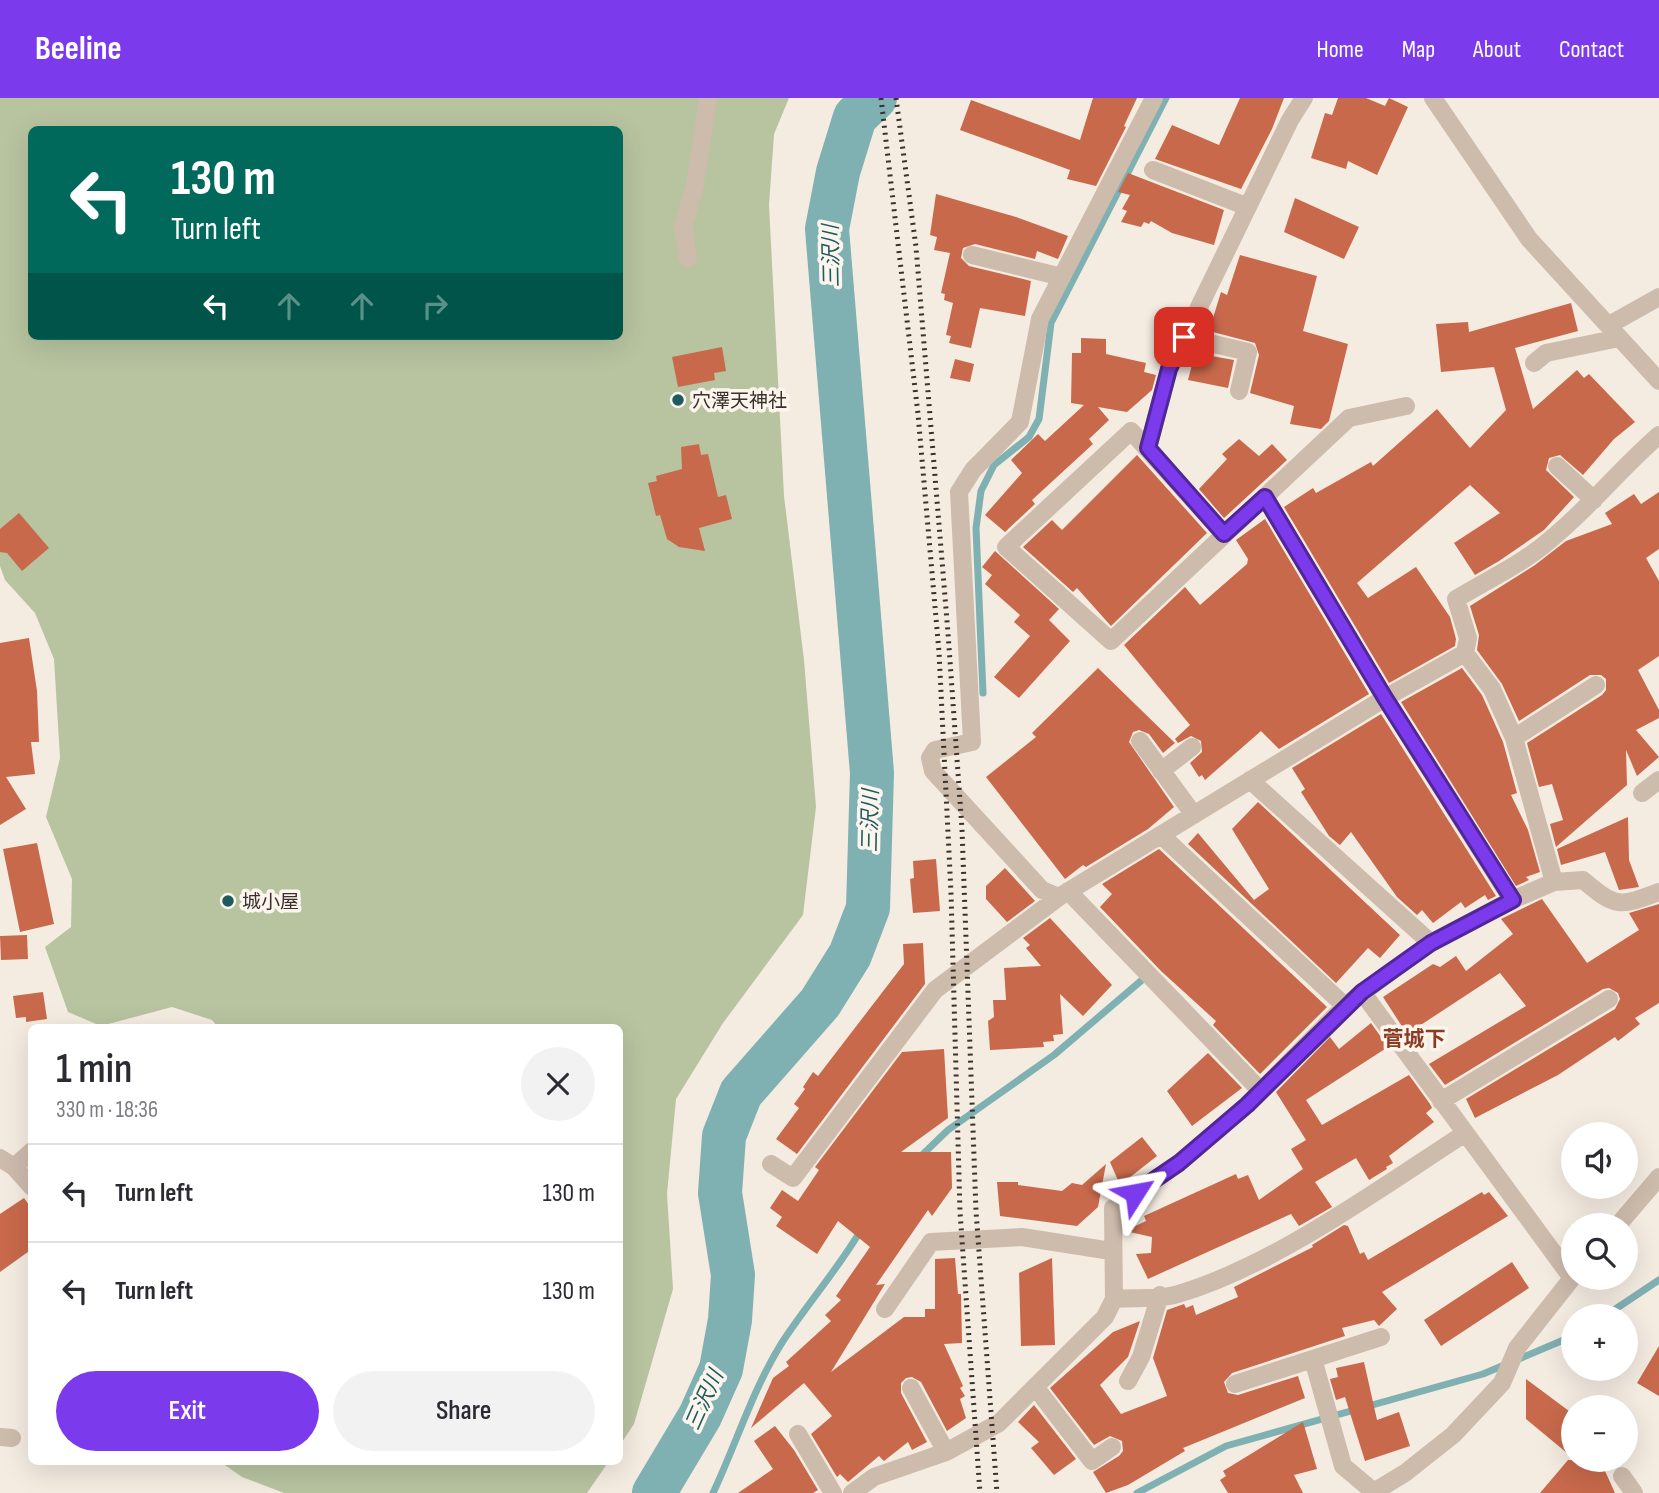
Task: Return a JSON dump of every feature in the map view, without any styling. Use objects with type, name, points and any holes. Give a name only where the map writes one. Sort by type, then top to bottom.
[{"type":"street","points":[[688,258],[683,227],[695,186],[708,98]]},
{"type":"street","points":[[1154,98],[1040,319],[1020,422],[973,470],[959,492],[972,742],[935,750],[930,758],[933,771],[1042,890],[1063,894],[1260,1090]]},
{"type":"street","points":[[1148,448],[1169,369],[1290,120],[1304,98]]},
{"type":"street","points":[[1433,98],[1529,239],[1659,381]]},
{"type":"street","points":[[1153,170],[1248,207]]},
{"type":"street","points":[[972,255],[1062,277]]},
{"type":"street","points":[[1534,363],[1546,353],[1614,331],[1659,296]]},
{"type":"street","points":[[1184,337],[1248,352],[1239,391]]},
{"type":"street","points":[[1224,534],[1131,431],[1006,547],[1111,641],[1349,418],[1406,406]]},
{"type":"street","points":[[1554,882],[1514,738],[1492,689],[1465,653],[1468,638],[1456,599],[1549,541],[1594,500],[1622,467],[1659,435]]},
{"type":"street","points":[[1557,466],[1594,500]]},
{"type":"street","points":[[1265,497],[1385,698],[1513,900]]},
{"type":"street","points":[[771,1164],[793,1178],[935,990],[1063,894],[1385,698],[1465,653]]},
{"type":"street","points":[[1514,738],[1596,685]]},
{"type":"street","points":[[1140,741],[1194,815]]},
{"type":"street","points":[[1161,771],[1192,747]]},
{"type":"street","points":[[1250,780],[1431,943]]},
{"type":"street","points":[[1642,793],[1659,780]]},
{"type":"street","points":[[1162,835],[1345,1006]]},
{"type":"street","points":[[852,1493],[874,1477],[946,1452],[999,1423],[1035,1388],[1105,1317],[1114,1299],[1111,1251],[1113,1208],[1179,1163],[1247,1105],[1362,992],[1431,943],[1554,882],[1583,880],[1605,899],[1625,904],[1659,892]]},
{"type":"street","points":[[1362,992],[1464,1135],[1561,1262]]},
{"type":"street","points":[[1441,1101],[1609,999]]},
{"type":"street","points":[[1114,1299],[1176,1295],[1247,1266],[1331,1220],[1464,1135]]},
{"type":"street","points":[[28,1153],[7,1163],[28,1183]]},
{"type":"street","points":[[1628,1213],[1659,1177]]},
{"type":"street","points":[[885,1309],[931,1242],[1022,1237],[1111,1251]]},
{"type":"street","points":[[1312,1359],[1343,1466],[1373,1492],[1405,1473],[1453,1435],[1502,1383],[1517,1348],[1563,1290]]},
{"type":"street","points":[[1128,1381],[1141,1357],[1160,1296]]},
{"type":"street","points":[[1235,1384],[1381,1337]]},
{"type":"street","points":[[911,1388],[946,1452]]},
{"type":"street","points":[[1035,1388],[1092,1461],[1112,1447]]},
{"type":"street","points":[[798,1434],[833,1493]]},
{"type":"street","points":[[1622,1476],[1634,1493]]},
{"type":"green space","points":[[0,98],[789,98],[774,134],[769,205],[784,496],[804,660],[816,807],[803,915],[723,1023],[676,1099],[667,1194],[673,1289],[634,1424],[623,1440],[623,1024],[215,1024],[212,1020],[172,1007],[108,1024],[96,1024],[68,1012],[45,947],[71,927],[72,879],[46,817],[60,758],[54,659],[35,613],[5,580],[0,566]]},
{"type":"green space","points":[[225,1465],[606,1465],[587,1493],[284,1493],[242,1477]]},
{"type":"building","points":[[1093,98],[1137,98],[1124,126],[1126,127],[1096,186],[1067,179],[1070,170],[960,130],[971,100],[1080,140]]},
{"type":"building","points":[[1240,98],[1284,98],[1272,129],[1241,189],[1155,159],[1172,125],[1219,145]]},
{"type":"building","points":[[1338,98],[1366,98],[1385,106],[1389,98],[1408,107],[1377,175],[1348,161],[1346,169],[1311,158],[1325,113],[1332,115]]},
{"type":"building","points":[[1128,173],[1224,210],[1214,245],[1172,233],[1151,221],[1149,224],[1144,222],[1141,227],[1121,222],[1127,211],[1122,209],[1130,195],[1118,192]]},
{"type":"building","points":[[936,194],[1016,217],[1068,236],[1058,259],[1037,251],[1035,259],[975,244],[963,248],[961,258],[969,266],[1031,281],[1025,316],[980,308],[971,348],[949,343],[951,336],[946,335],[953,303],[944,300],[945,294],[941,293],[950,253],[934,250],[937,237],[930,235]]},
{"type":"building","points":[[1295,198],[1359,227],[1344,259],[1284,232]]},
{"type":"building","points":[[1240,255],[1317,276],[1303,331],[1348,344],[1329,421],[1321,429],[1290,424],[1294,406],[1250,393],[1259,355],[1255,343],[1209,331],[1221,292],[1227,295]]},
{"type":"building","points":[[1571,303],[1578,331],[1515,348],[1533,409],[1577,370],[1584,378],[1589,374],[1635,422],[1614,439],[1583,475],[1560,455],[1549,458],[1546,470],[1574,497],[1544,530],[1475,575],[1454,543],[1500,513],[1470,485],[1357,583],[1368,598],[1416,567],[1450,617],[1456,639],[1455,646],[1389,683],[1284,507],[1313,488],[1316,493],[1371,462],[1373,466],[1437,409],[1470,448],[1506,410],[1494,367],[1441,372],[1436,324],[1468,322],[1469,332]]},
{"type":"building","points":[[1081,338],[1106,339],[1106,354],[1146,363],[1144,372],[1156,375],[1152,390],[1127,412],[1098,407],[1109,420],[1089,439],[1093,444],[1032,500],[1035,504],[1005,532],[985,515],[1022,473],[1011,460],[1038,434],[1045,441],[1084,405],[1071,403],[1072,353],[1081,353]]},
{"type":"building","points":[[722,347],[726,371],[714,373],[715,380],[678,387],[672,357]]},
{"type":"building","points":[[1195,353],[1234,360],[1228,388],[1188,380]]},
{"type":"building","points":[[955,359],[974,364],[970,382],[950,378]]},
{"type":"building","points":[[1239,439],[1259,456],[1272,444],[1287,460],[1224,518],[1199,489],[1227,459],[1222,454]]},
{"type":"building","points":[[699,444],[701,455],[708,454],[718,497],[726,495],[732,519],[699,528],[705,551],[679,547],[667,539],[660,515],[656,516],[648,483],[657,481],[656,476],[682,469],[681,447]]},
{"type":"building","points":[[1137,455],[1207,533],[1111,626],[1077,588],[1073,592],[1023,547],[1052,520],[1062,530]]},
{"type":"building","points":[[1659,492],[1659,549],[1646,558],[1659,581],[1659,656],[1638,670],[1659,710],[1659,718],[1636,730],[1659,757],[1637,776],[1626,750],[1627,785],[1556,847],[1550,824],[1563,820],[1552,784],[1539,787],[1527,743],[1602,695],[1606,690],[1606,679],[1601,675],[1590,675],[1519,721],[1502,684],[1477,650],[1479,635],[1470,606],[1535,565],[1566,541],[1612,524],[1605,513],[1634,494],[1641,504]]},
{"type":"building","points":[[19,513],[49,548],[22,571],[7,553],[0,552],[0,529]]},
{"type":"building","points":[[1265,519],[1369,694],[1279,749],[1261,731],[1205,780],[1202,775],[1199,777],[1190,763],[1202,752],[1201,741],[1191,736],[1178,743],[1175,739],[1190,725],[1124,645],[1185,587],[1200,605],[1247,564],[1248,559],[1236,540]]},
{"type":"building","points":[[995,551],[1059,609],[1049,620],[1070,641],[1019,698],[994,677],[1030,636],[1014,622],[1020,615],[985,584],[992,575],[982,567]]},
{"type":"building","points":[[29,638],[37,691],[39,742],[31,742],[35,774],[6,777],[26,809],[0,825],[0,643]]},
{"type":"building","points":[[1098,668],[1175,743],[1163,753],[1149,734],[1139,730],[1133,732],[1129,742],[1174,807],[1148,829],[1086,867],[1083,865],[1065,879],[986,777],[1036,737],[1032,733]]},
{"type":"building","points":[[1462,668],[1482,695],[1503,742],[1517,793],[1511,795],[1528,830],[1540,872],[1526,877],[1529,880],[1516,886],[1401,702]]},
{"type":"building","points":[[1381,714],[1496,896],[1488,900],[1485,895],[1465,908],[1461,902],[1433,923],[1422,910],[1417,915],[1397,897],[1351,832],[1340,845],[1329,836],[1301,792],[1305,789],[1292,768]]},
{"type":"building","points":[[1258,802],[1400,935],[1380,958],[1368,948],[1336,983],[1188,844],[1198,833],[1254,900],[1269,889],[1232,829]]},
{"type":"building","points":[[1628,817],[1629,860],[1639,887],[1619,890],[1605,852],[1561,865],[1557,849]]},
{"type":"building","points":[[37,843],[54,924],[20,932],[3,849]]},
{"type":"building","points":[[1159,849],[1327,1007],[1260,1074],[1213,1025],[1216,1021],[1161,971],[1100,907],[1112,894],[1102,884]]},
{"type":"building","points":[[936,859],[940,911],[913,913],[910,879],[914,878],[913,861]]},
{"type":"building","points":[[1005,868],[1035,901],[1007,922],[986,899],[986,886]]},
{"type":"building","points":[[1542,899],[1587,963],[1639,930],[1629,913],[1659,904],[1659,1003],[1635,1018],[1640,1024],[1618,1041],[1615,1037],[1558,1075],[1475,1118],[1466,1099],[1615,1009],[1620,999],[1618,993],[1609,988],[1603,989],[1445,1085],[1429,1064],[1526,1006],[1500,973],[1407,1034],[1383,997],[1433,964],[1440,967],[1456,956],[1466,971],[1513,934],[1501,919]]},
{"type":"building","points":[[1050,918],[1112,985],[1083,1016],[1060,994],[1063,1034],[1053,1035],[1054,1041],[1043,1042],[1044,1047],[990,1050],[988,1021],[994,1017],[993,1000],[1006,1000],[1004,968],[1041,966],[1026,948],[1030,945],[1023,938]]},
{"type":"building","points":[[27,935],[28,959],[1,960],[0,936]]},
{"type":"building","points":[[923,943],[925,984],[797,1154],[776,1139],[799,1108],[794,1104],[805,1089],[803,1087],[813,1072],[818,1076],[904,964],[903,944]]},
{"type":"building","points":[[43,992],[47,1019],[26,1022],[26,1017],[16,1018],[13,996]]},
{"type":"building","points":[[1371,1023],[1388,1047],[1306,1100],[1322,1125],[1409,1075],[1430,1104],[1432,1108],[1426,1113],[1434,1122],[1389,1156],[1393,1163],[1369,1180],[1356,1158],[1315,1182],[1332,1207],[1299,1226],[1291,1214],[1148,1279],[1136,1254],[1151,1253],[1152,1237],[1125,1231],[1146,1221],[1144,1216],[1236,1174],[1238,1179],[1248,1175],[1259,1200],[1303,1169],[1291,1149],[1306,1140],[1276,1092],[1330,1037],[1339,1049]]},
{"type":"building","points":[[944,1049],[948,1118],[901,1152],[951,1152],[952,1188],[932,1216],[928,1210],[876,1285],[885,1284],[831,1372],[904,1317],[925,1317],[925,1309],[935,1309],[935,1259],[955,1258],[958,1294],[961,1294],[962,1343],[944,1344],[963,1386],[960,1388],[965,1396],[960,1399],[966,1418],[947,1431],[921,1382],[912,1377],[906,1378],[901,1383],[901,1393],[927,1442],[912,1450],[908,1442],[884,1461],[879,1456],[848,1482],[840,1474],[837,1477],[811,1434],[832,1416],[804,1383],[751,1428],[773,1378],[789,1366],[786,1362],[831,1321],[825,1315],[841,1300],[836,1296],[870,1247],[838,1221],[817,1254],[776,1226],[782,1217],[770,1208],[782,1190],[798,1201],[819,1170],[815,1167],[902,1052]]},
{"type":"building","points":[[1208,1053],[1242,1088],[1192,1126],[1167,1091]]},
{"type":"building","points":[[1142,1137],[1157,1156],[1120,1185],[1110,1162]]},
{"type":"building","points":[[1106,1164],[1098,1207],[1077,1226],[1000,1216],[997,1182],[1018,1182],[1018,1185],[1062,1191],[1072,1183],[1082,1185]]},
{"type":"building","points":[[1482,1192],[1484,1195],[1489,1192],[1508,1216],[1382,1292],[1397,1309],[1379,1326],[1374,1320],[1342,1328],[1345,1336],[1232,1373],[1224,1382],[1228,1393],[1238,1395],[1298,1376],[1305,1398],[1183,1448],[1185,1451],[1128,1485],[1106,1493],[1093,1472],[1119,1456],[1123,1451],[1122,1441],[1110,1436],[1094,1445],[1050,1388],[1113,1332],[1140,1321],[1128,1357],[1100,1385],[1121,1414],[1167,1396],[1153,1358],[1167,1310],[1184,1304],[1186,1308],[1193,1305],[1196,1315],[1238,1297],[1234,1287],[1313,1247],[1312,1245],[1344,1225],[1348,1226],[1360,1254],[1364,1252],[1368,1260]]},
{"type":"building","points":[[24,1198],[28,1204],[28,1252],[0,1272],[0,1214]]},
{"type":"building","points":[[1052,1258],[1055,1345],[1021,1346],[1019,1273]]},
{"type":"building","points":[[1512,1262],[1529,1288],[1441,1346],[1424,1320]]},
{"type":"building","points":[[1659,1346],[1659,1396],[1637,1383]]},
{"type":"building","points":[[1364,1362],[1377,1420],[1399,1412],[1410,1446],[1365,1461],[1345,1397],[1336,1400],[1330,1379],[1338,1377],[1336,1368]]},
{"type":"building","points":[[1526,1379],[1561,1405],[1561,1448],[1526,1419]]},
{"type":"building","points":[[1034,1405],[1076,1459],[1054,1475],[1031,1448],[1039,1442],[1018,1422]]},
{"type":"building","points":[[1303,1422],[1317,1469],[1294,1475],[1303,1493],[1228,1493],[1220,1480],[1226,1476],[1223,1471]]},
{"type":"building","points":[[775,1426],[794,1450],[818,1490],[813,1493],[738,1493],[773,1469],[754,1441]]},
{"type":"building","points":[[1561,1468],[1561,1472],[1605,1472],[1615,1493],[1540,1493]]},
{"type":"waterway","name":"三沢川","points":[[654,1493],[700,1416],[721,1369],[730,1320],[733,1275],[720,1193],[724,1136],[741,1093],[820,1003],[850,955],[868,908],[872,773],[827,229],[838,172],[855,117],[875,98]]},
{"type":"waterway","points":[[983,693],[976,528],[981,491],[994,465],[1029,437],[1039,419],[1051,323],[1166,98]]},
{"type":"waterway","points":[[921,1156],[948,1130],[1054,1055],[1142,980]]},
{"type":"waterway","points":[[713,1493],[772,1359],[861,1230]]},
{"type":"waterway","points":[[1623,1304],[1659,1280]]},
{"type":"waterway","points":[[1137,1493],[1226,1446],[1483,1374],[1561,1341]]},
{"type":"railway","points":[[881,98],[918,414],[939,652],[951,893],[960,1212],[980,1493]]},
{"type":"railway","points":[[896,98],[916,247],[948,633],[962,829],[976,1211],[997,1493]]},
{"type":"place","name":"穴澤天神社","points":[[678,400]]},
{"type":"place","name":"城小屋","points":[[228,901]]},
{"type":"district","name":"菅城下","points":[[1414,1039]]},
{"type":"route","points":[[1135,1193],[1179,1163],[1247,1105],[1362,992],[1431,943],[1513,900],[1385,698],[1265,497],[1224,534],[1148,448],[1169,369],[1184,337]]}]
